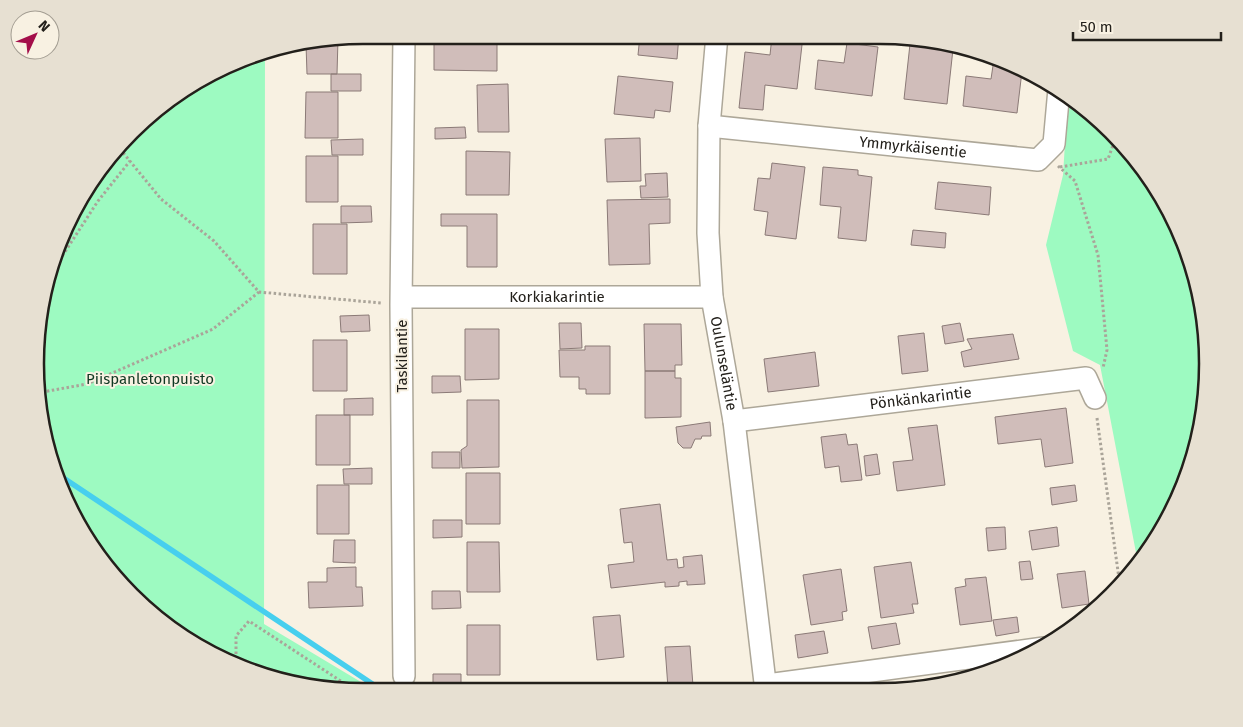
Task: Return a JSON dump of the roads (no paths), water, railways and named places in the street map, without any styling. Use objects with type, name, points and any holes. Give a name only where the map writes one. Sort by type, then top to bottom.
[{"type":"street","name":"Taskilantie","points":[[404,44],[402,301],[404,676]]},
{"type":"street","name":"Oulunseläntie","points":[[716,44],[709,126],[708,233],[712,297],[734,421],[766,683]]},
{"type":"street","name":"Ymmyrkäisentie","points":[[709,126],[1052,160],[1058,99]]},
{"type":"street","name":"Korkiakarintie","points":[[402,301],[712,297]]},
{"type":"street","name":"Pönkänkarintie","points":[[734,421],[1086,378],[1095,398]]},
{"type":"street","points":[[802,683],[1017,652]]},
{"type":"waterway","points":[[66,479],[371,683]]},
{"type":"park label","name":"Piispanletonpuisto","points":[[150,379]]}]
